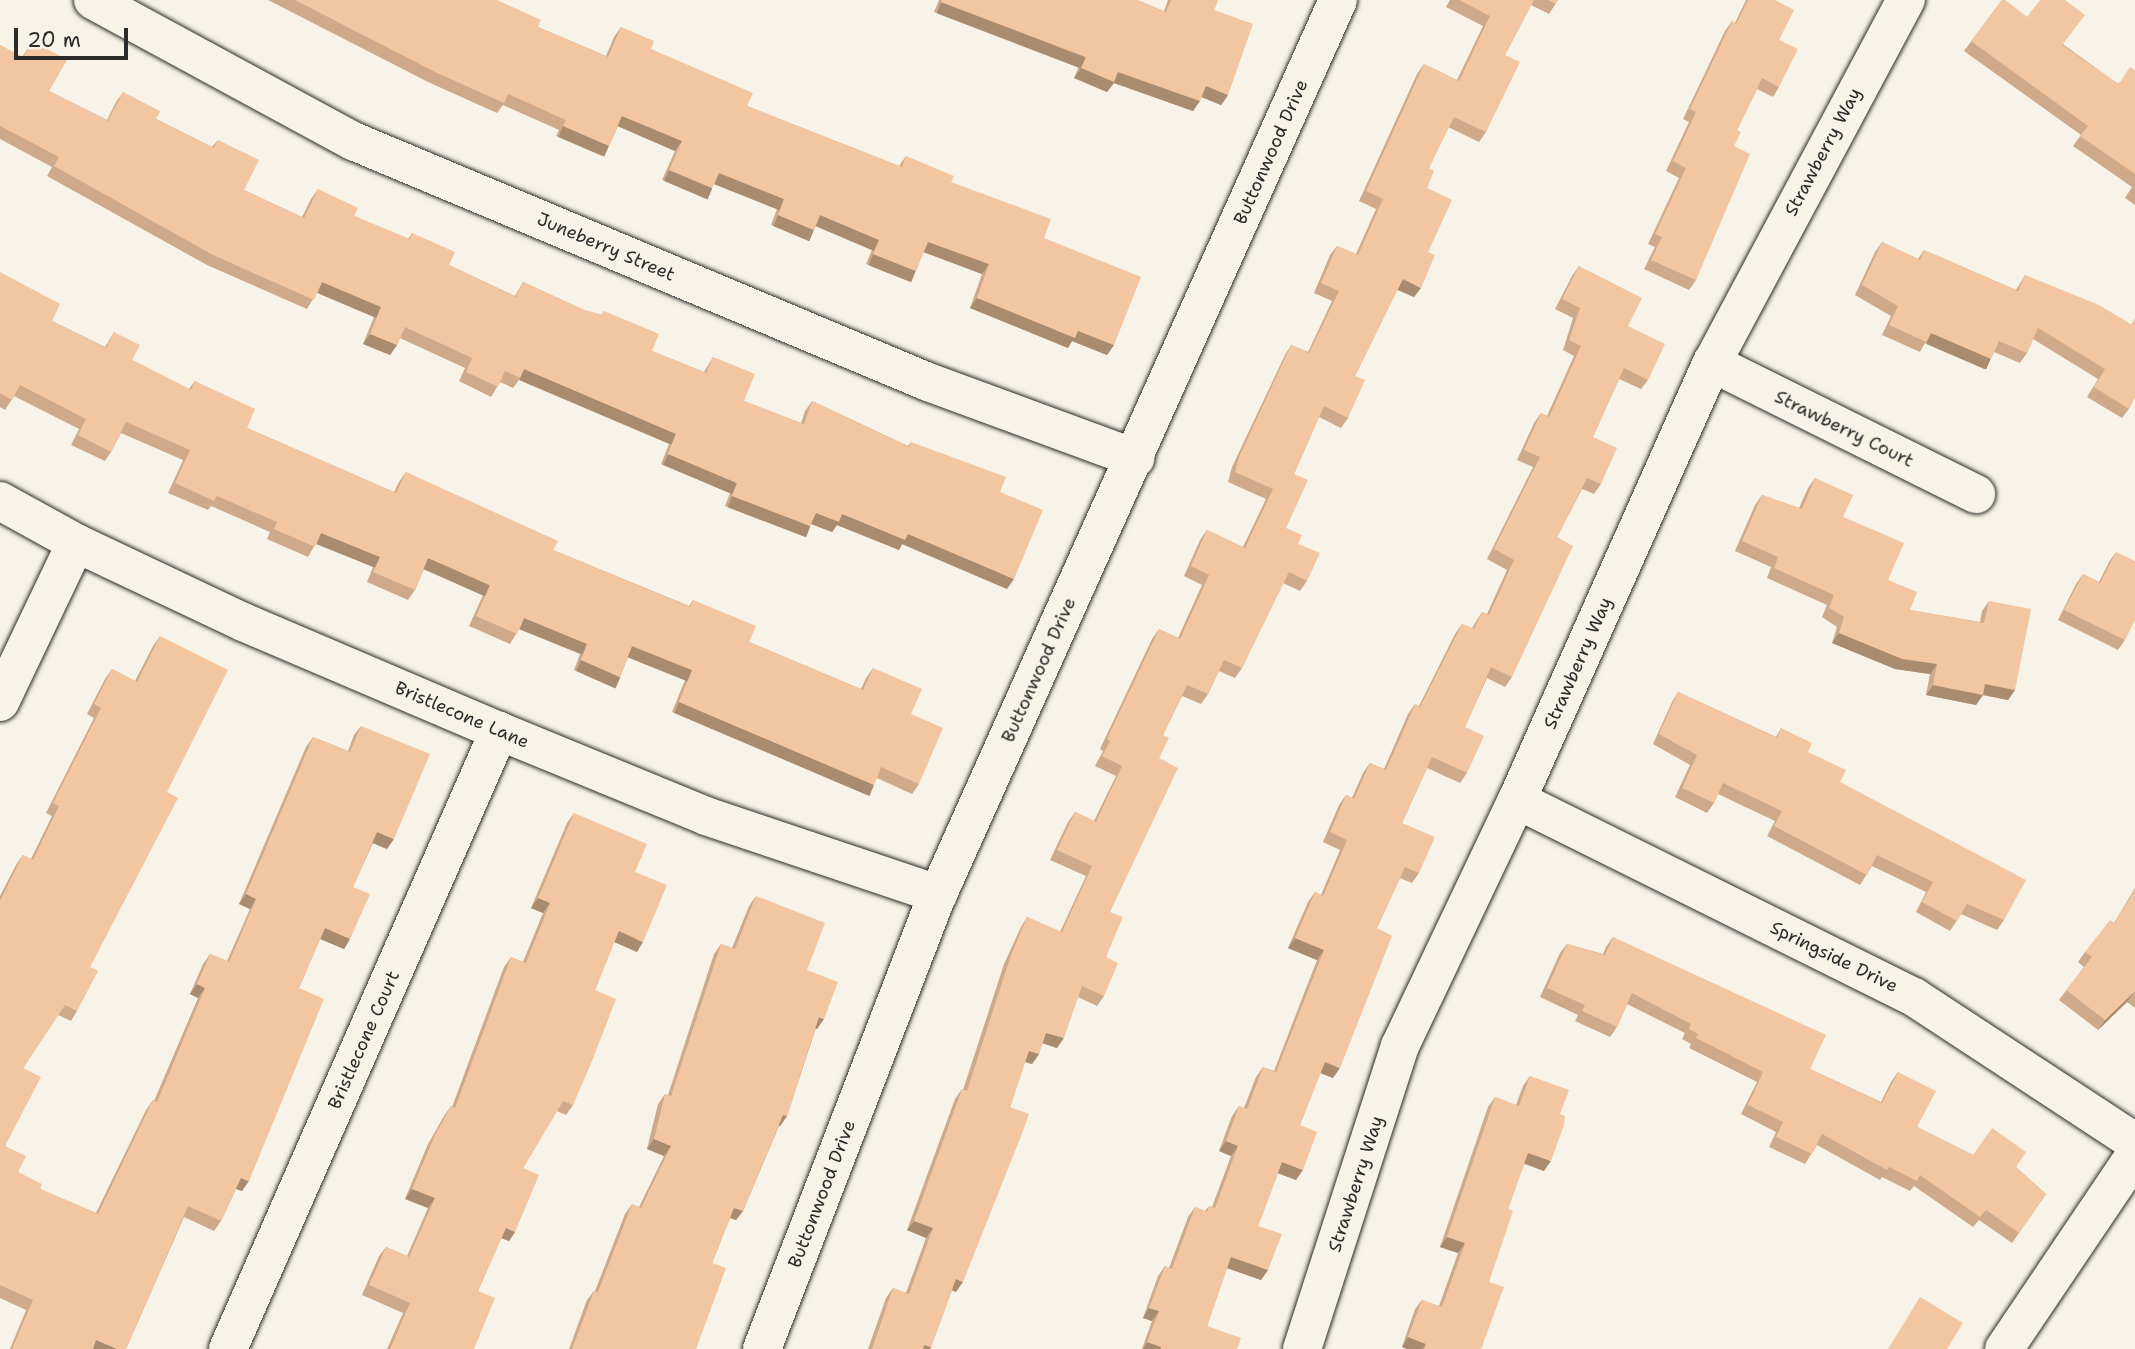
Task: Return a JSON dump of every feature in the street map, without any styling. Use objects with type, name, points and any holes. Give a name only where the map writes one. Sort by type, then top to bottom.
[{"type":"street","name":"Juneberry Street","points":[[93,0],[353,141],[928,382],[1135,458]]},
{"type":"street","name":"Buttonwood Drive","points":[[762,1349],[939,894],[1338,0]]},
{"type":"street","name":"Strawberry Way","points":[[1302,1349],[1400,1046],[1517,800],[1712,363],[1906,0]]},
{"type":"street","name":"Strawberry Court","points":[[1712,363],[1976,494]]},
{"type":"street","name":"Bristlecone Lane","points":[[0,501],[76,543],[243,622],[499,731],[706,816],[939,894]]},
{"type":"street","points":[[0,702],[76,543]]},
{"type":"street","name":"Bristlecone Court","points":[[228,1349],[499,731]]},
{"type":"street","name":"Springside Drive","points":[[1517,800],[1914,997],[2135,1142]]},
{"type":"street","points":[[2004,1349],[2135,1155]]},
{"type":"building","points":[[295,0],[497,0],[541,20],[538,27],[608,57],[621,27],[654,41],[651,49],[753,93],[747,106],[902,167],[906,156],[954,176],[951,182],[1051,219],[1044,238],[1141,277],[1114,345],[1078,331],[1075,338],[977,298],[989,264],[928,242],[916,271],[873,254],[879,240],[820,215],[814,230],[778,215],[784,199],[719,173],[712,188],[669,170],[682,141],[622,116],[609,146],[563,126],[566,120],[508,94],[504,103],[435,72]]},
{"type":"building","points":[[1137,0],[1166,12],[1171,0],[1218,0],[1214,10],[1253,24],[1228,95],[1206,86],[1200,101],[1118,72],[1114,82],[1081,68],[1086,57],[941,2]]},
{"type":"building","points":[[1459,0],[1534,0],[1505,55],[1520,62],[1486,132],[1454,117],[1429,168],[1434,171],[1427,188],[1452,200],[1428,252],[1435,255],[1421,288],[1403,279],[1355,376],[1365,380],[1348,418],[1324,406],[1294,474],[1308,480],[1286,528],[1302,535],[1298,544],[1320,553],[1307,581],[1289,572],[1242,668],[1224,660],[1208,694],[1187,685],[1163,735],[1169,738],[1159,758],[1178,768],[1110,912],[1123,917],[1106,957],[1118,963],[1104,996],[1082,986],[1064,1038],[1046,1033],[1039,1054],[1029,1051],[1010,1107],[1029,1114],[963,1282],[956,1279],[931,1347],[924,1345],[923,1349],[872,1349],[893,1288],[909,1294],[933,1228],[914,1221],[962,1089],[967,1091],[1011,955],[1027,917],[1062,932],[1092,866],[1057,850],[1075,812],[1096,822],[1122,766],[1102,756],[1110,741],[1107,739],[1159,629],[1180,639],[1209,575],[1191,566],[1207,530],[1245,548],[1273,489],[1235,472],[1239,457],[1291,345],[1309,353],[1339,291],[1321,283],[1337,246],[1358,255],[1383,199],[1366,191],[1424,64],[1459,81],[1490,16]]},
{"type":"building","points":[[1748,0],[1775,0],[1794,10],[1779,40],[1798,49],[1779,87],[1762,78],[1737,130],[1741,132],[1734,146],[1750,154],[1696,280],[1651,260],[1662,237],[1655,234],[1686,168],[1673,161],[1696,112],[1690,109],[1732,21],[1736,24]]},
{"type":"building","points":[[2002,0],[2027,17],[2040,0],[2065,0],[2085,15],[2062,45],[2119,84],[2130,67],[2135,70],[2135,174],[2080,136],[2088,126],[1971,41]]},
{"type":"building","points":[[33,41],[67,60],[49,91],[108,121],[123,92],[160,111],[156,119],[214,148],[218,140],[259,160],[244,190],[304,218],[318,189],[358,208],[354,216],[410,239],[412,233],[455,252],[449,265],[516,297],[523,282],[584,310],[602,315],[604,311],[659,334],[652,351],[706,373],[713,357],[755,374],[744,401],[804,424],[812,401],[909,447],[911,442],[1006,477],[1000,492],[1043,510],[1014,579],[908,534],[905,540],[842,514],[839,522],[816,513],[810,526],[732,496],[737,483],[668,454],[676,434],[524,369],[520,378],[505,371],[498,387],[466,372],[472,358],[405,327],[397,345],[370,334],[381,307],[322,282],[314,300],[213,255],[54,166],[59,157],[0,126],[0,45],[23,57]]},
{"type":"building","points":[[1882,242],[1920,260],[1924,250],[2018,291],[2025,275],[2099,305],[2132,325],[2135,320],[2135,398],[2129,409],[2094,387],[2105,369],[2038,328],[2027,353],[1999,341],[1991,359],[1931,333],[1926,342],[1889,325],[1898,306],[1862,285]]},
{"type":"building","points":[[1579,266],[1642,298],[1628,326],[1665,344],[1648,380],[1624,368],[1593,437],[1617,448],[1601,484],[1587,478],[1557,537],[1573,546],[1512,677],[1491,667],[1465,727],[1484,736],[1467,773],[1432,757],[1402,823],[1435,837],[1419,873],[1405,867],[1377,928],[1392,936],[1340,1068],[1325,1062],[1300,1125],[1317,1132],[1303,1170],[1282,1162],[1258,1226],[1282,1234],[1268,1270],[1231,1257],[1207,1326],[1241,1338],[1237,1349],[1161,1349],[1147,1342],[1159,1311],[1149,1308],[1165,1266],[1172,1269],[1195,1207],[1207,1212],[1209,1206],[1215,1208],[1238,1146],[1226,1141],[1239,1106],[1247,1109],[1263,1067],[1276,1072],[1324,950],[1295,938],[1315,892],[1323,896],[1347,840],[1330,832],[1346,795],[1354,799],[1370,763],[1386,770],[1415,704],[1420,707],[1462,624],[1474,629],[1482,612],[1489,615],[1514,560],[1494,549],[1540,457],[1524,450],[1541,413],[1549,417],[1581,346],[1569,340],[1580,308],[1562,299]]},
{"type":"building","points":[[0,272],[60,304],[52,321],[106,348],[114,332],[140,345],[132,360],[191,390],[195,381],[255,409],[247,428],[396,493],[406,472],[558,541],[553,550],[690,607],[693,600],[756,626],[749,642],[863,690],[873,668],[922,689],[911,714],[943,728],[919,784],[881,767],[874,785],[679,702],[692,670],[632,646],[620,677],[581,660],[587,644],[524,618],[517,634],[476,616],[490,585],[428,558],[415,590],[373,572],[380,557],[321,533],[315,547],[274,529],[277,522],[217,496],[214,501],[175,483],[190,450],[126,422],[111,452],[78,435],[86,419],[20,385],[12,400],[0,393]]},
{"type":"building","points":[[1815,478],[1853,495],[1843,517],[1904,543],[1888,580],[1917,592],[1910,610],[1984,623],[1989,601],[2031,609],[2015,690],[1985,684],[1983,695],[1933,685],[1937,664],[1902,659],[1839,633],[1844,617],[1829,608],[1834,595],[1774,568],[1778,557],[1742,541],[1762,495],[1802,509]]},
{"type":"building","points":[[2116,552],[2135,561],[2135,620],[2125,640],[2064,610],[2083,574],[2100,583]]},
{"type":"building","points":[[160,636],[228,670],[167,792],[178,798],[90,967],[98,971],[77,1011],[65,1005],[23,1068],[41,1077],[5,1146],[26,1156],[18,1172],[42,1184],[40,1189],[98,1214],[153,1100],[157,1102],[205,988],[197,984],[210,954],[229,962],[256,899],[246,894],[313,737],[350,752],[361,726],[430,754],[394,839],[377,832],[353,887],[370,894],[350,939],[325,928],[299,988],[324,999],[249,1181],[241,1178],[221,1221],[188,1206],[126,1349],[117,1349],[96,1340],[93,1349],[12,1349],[33,1300],[0,1285],[0,901],[23,855],[33,860],[59,806],[53,803],[101,708],[94,704],[112,669],[137,682]]},
{"type":"building","points":[[1678,692],[1777,738],[1781,728],[1812,743],[1808,752],[1846,770],[1840,782],[2026,880],[2004,920],[1967,904],[1957,921],[1922,902],[1933,882],[1877,855],[1867,875],[1774,826],[1782,811],[1723,783],[1714,803],[1682,788],[1697,755],[1659,734]]},
{"type":"building","points":[[574,813],[647,844],[635,872],[667,885],[643,942],[619,931],[595,990],[616,999],[573,1105],[563,1101],[523,1168],[539,1175],[515,1232],[506,1228],[478,1291],[495,1298],[474,1349],[390,1349],[410,1303],[369,1285],[386,1247],[409,1257],[435,1198],[412,1189],[435,1135],[451,1106],[455,1108],[511,957],[526,963],[550,903],[538,898]]},
{"type":"building","points":[[2135,890],[2135,992],[2105,1020],[2066,990],[2092,957],[2085,952],[2110,920],[2114,923]]},
{"type":"building","points":[[756,896],[825,923],[807,970],[838,982],[824,1019],[819,1017],[787,1116],[783,1115],[743,1211],[734,1208],[712,1263],[726,1268],[696,1349],[572,1349],[594,1291],[598,1292],[632,1204],[641,1208],[671,1146],[654,1139],[665,1094],[671,1096],[721,944],[735,949]]},
{"type":"building","points":[[1613,937],[1826,1035],[1810,1069],[1882,1103],[1898,1072],[1936,1091],[1917,1127],[1973,1155],[1992,1128],[2026,1152],[2016,1167],[2046,1194],[2019,1233],[1986,1210],[1980,1217],[1920,1175],[1917,1181],[1889,1167],[1887,1170],[1822,1134],[1812,1154],[1776,1137],[1783,1122],[1748,1105],[1763,1072],[1696,1038],[1698,1034],[1689,1029],[1691,1024],[1632,993],[1617,1027],[1582,1011],[1585,1005],[1547,988],[1567,944],[1605,955]]},
{"type":"building","points":[[1530,1076],[1569,1090],[1560,1114],[1565,1116],[1564,1125],[1551,1161],[1528,1153],[1508,1209],[1513,1211],[1489,1282],[1504,1287],[1481,1349],[1424,1349],[1426,1344],[1408,1337],[1422,1300],[1442,1307],[1465,1243],[1447,1237],[1495,1097],[1519,1106]]},
{"type":"building","points":[[1920,1297],[1963,1323],[1947,1349],[1888,1349]]}]
